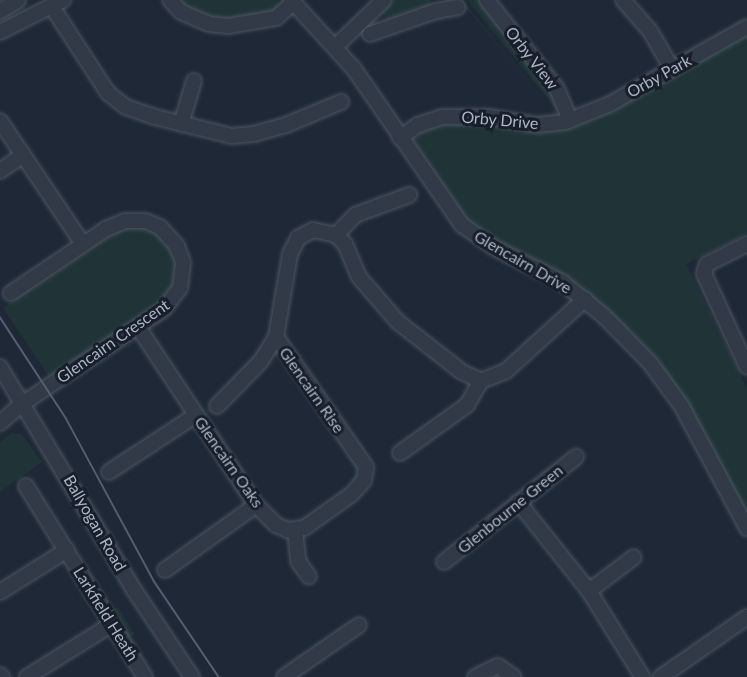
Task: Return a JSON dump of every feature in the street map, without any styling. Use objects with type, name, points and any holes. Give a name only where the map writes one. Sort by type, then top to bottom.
[{"type":"street","points":[[0,11],[18,0]]},
{"type":"street","points":[[170,0],[181,12],[228,26],[276,18],[292,1]]},
{"type":"street","points":[[336,46],[384,0]]},
{"type":"street","name":"Orby View","points":[[487,0],[557,89],[570,120]]},
{"type":"street","points":[[623,0],[650,31],[672,69]]},
{"type":"street","name":"Glencairn Drive","points":[[292,1],[336,46],[462,225],[493,248],[555,278],[585,299],[650,363],[681,405],[747,528]]},
{"type":"street","points":[[0,32],[58,3],[108,93],[126,106],[181,124],[232,136],[254,134],[286,125],[341,102]]},
{"type":"street","points":[[374,12],[376,31],[435,5],[458,7]]},
{"type":"street","name":"Orby Park","points":[[570,120],[672,69],[747,27]]},
{"type":"street","points":[[181,124],[194,81]]},
{"type":"street","name":"Orby Drive","points":[[400,138],[418,125],[444,117],[489,117],[537,125],[570,120]]},
{"type":"street","points":[[0,122],[83,244]]},
{"type":"street","points":[[0,171],[23,155]]},
{"type":"street","points":[[409,195],[356,215],[336,235],[345,244],[359,277],[398,322],[462,372],[481,381]]},
{"type":"street","name":"Glencairn Crescent","points":[[0,423],[22,404],[164,309],[180,288],[183,262],[177,246],[160,227],[139,220],[119,223],[83,244],[11,293]]},
{"type":"street","name":"Glencairn Rise","points":[[295,530],[316,521],[352,494],[364,480],[366,467],[276,337],[290,254],[298,238],[313,230],[336,235]]},
{"type":"street","points":[[745,359],[704,274],[707,264],[747,244]]},
{"type":"street","points":[[400,453],[467,405],[481,381],[506,371],[585,299]]},
{"type":"street","name":"Glencairn Oaks","points":[[138,327],[256,505],[276,525],[295,530]]},
{"type":"street","points":[[217,406],[261,361],[276,337]]},
{"type":"street","name":"Ballyogan Road","points":[[0,367],[134,590],[192,677]]},
{"type":"street","points":[[109,472],[196,415]]},
{"type":"street","name":"Glenbourne Green","points":[[444,562],[576,457]]},
{"type":"street","name":"Larkfield Heath","points":[[26,486],[145,677]]},
{"type":"street","points":[[518,502],[589,591],[641,677],[651,677]]},
{"type":"street","points":[[165,570],[256,505]]},
{"type":"street","points":[[295,530],[298,561],[309,577]]},
{"type":"street","name":"Larkfield Heath","points":[[0,592],[67,550]]},
{"type":"street","points":[[589,591],[634,557]]},
{"type":"street","points":[[661,677],[747,617]]},
{"type":"street","points":[[27,677],[112,624]]},
{"type":"street","points":[[284,677],[359,625]]},
{"type":"street","points":[[475,677],[498,666],[514,677]]},
{"type":"green space","points":[[178,0],[278,0],[280,4],[277,12],[218,23],[185,8]]},
{"type":"green space","points":[[387,0],[431,0],[428,7],[389,21],[381,12]]},
{"type":"green space","points":[[440,0],[462,0],[554,113],[471,13],[458,3]]},
{"type":"green space","points":[[467,0],[482,0],[557,93],[558,111]]},
{"type":"green space","points":[[747,34],[747,234],[686,264],[747,388],[747,516],[657,363],[627,330],[567,279],[496,242],[465,220],[412,145],[422,132],[442,125],[480,124],[552,131],[591,121]]},
{"type":"green space","points":[[122,227],[147,228],[161,235],[176,257],[176,283],[160,306],[50,378],[3,308],[18,295]]},
{"type":"green space","points":[[11,433],[22,434],[42,462],[0,492],[0,443]]},
{"type":"green space","points":[[118,607],[135,634],[128,638],[110,610]]},
{"type":"tram line","points":[[0,317],[66,418],[154,581],[219,677]]}]
